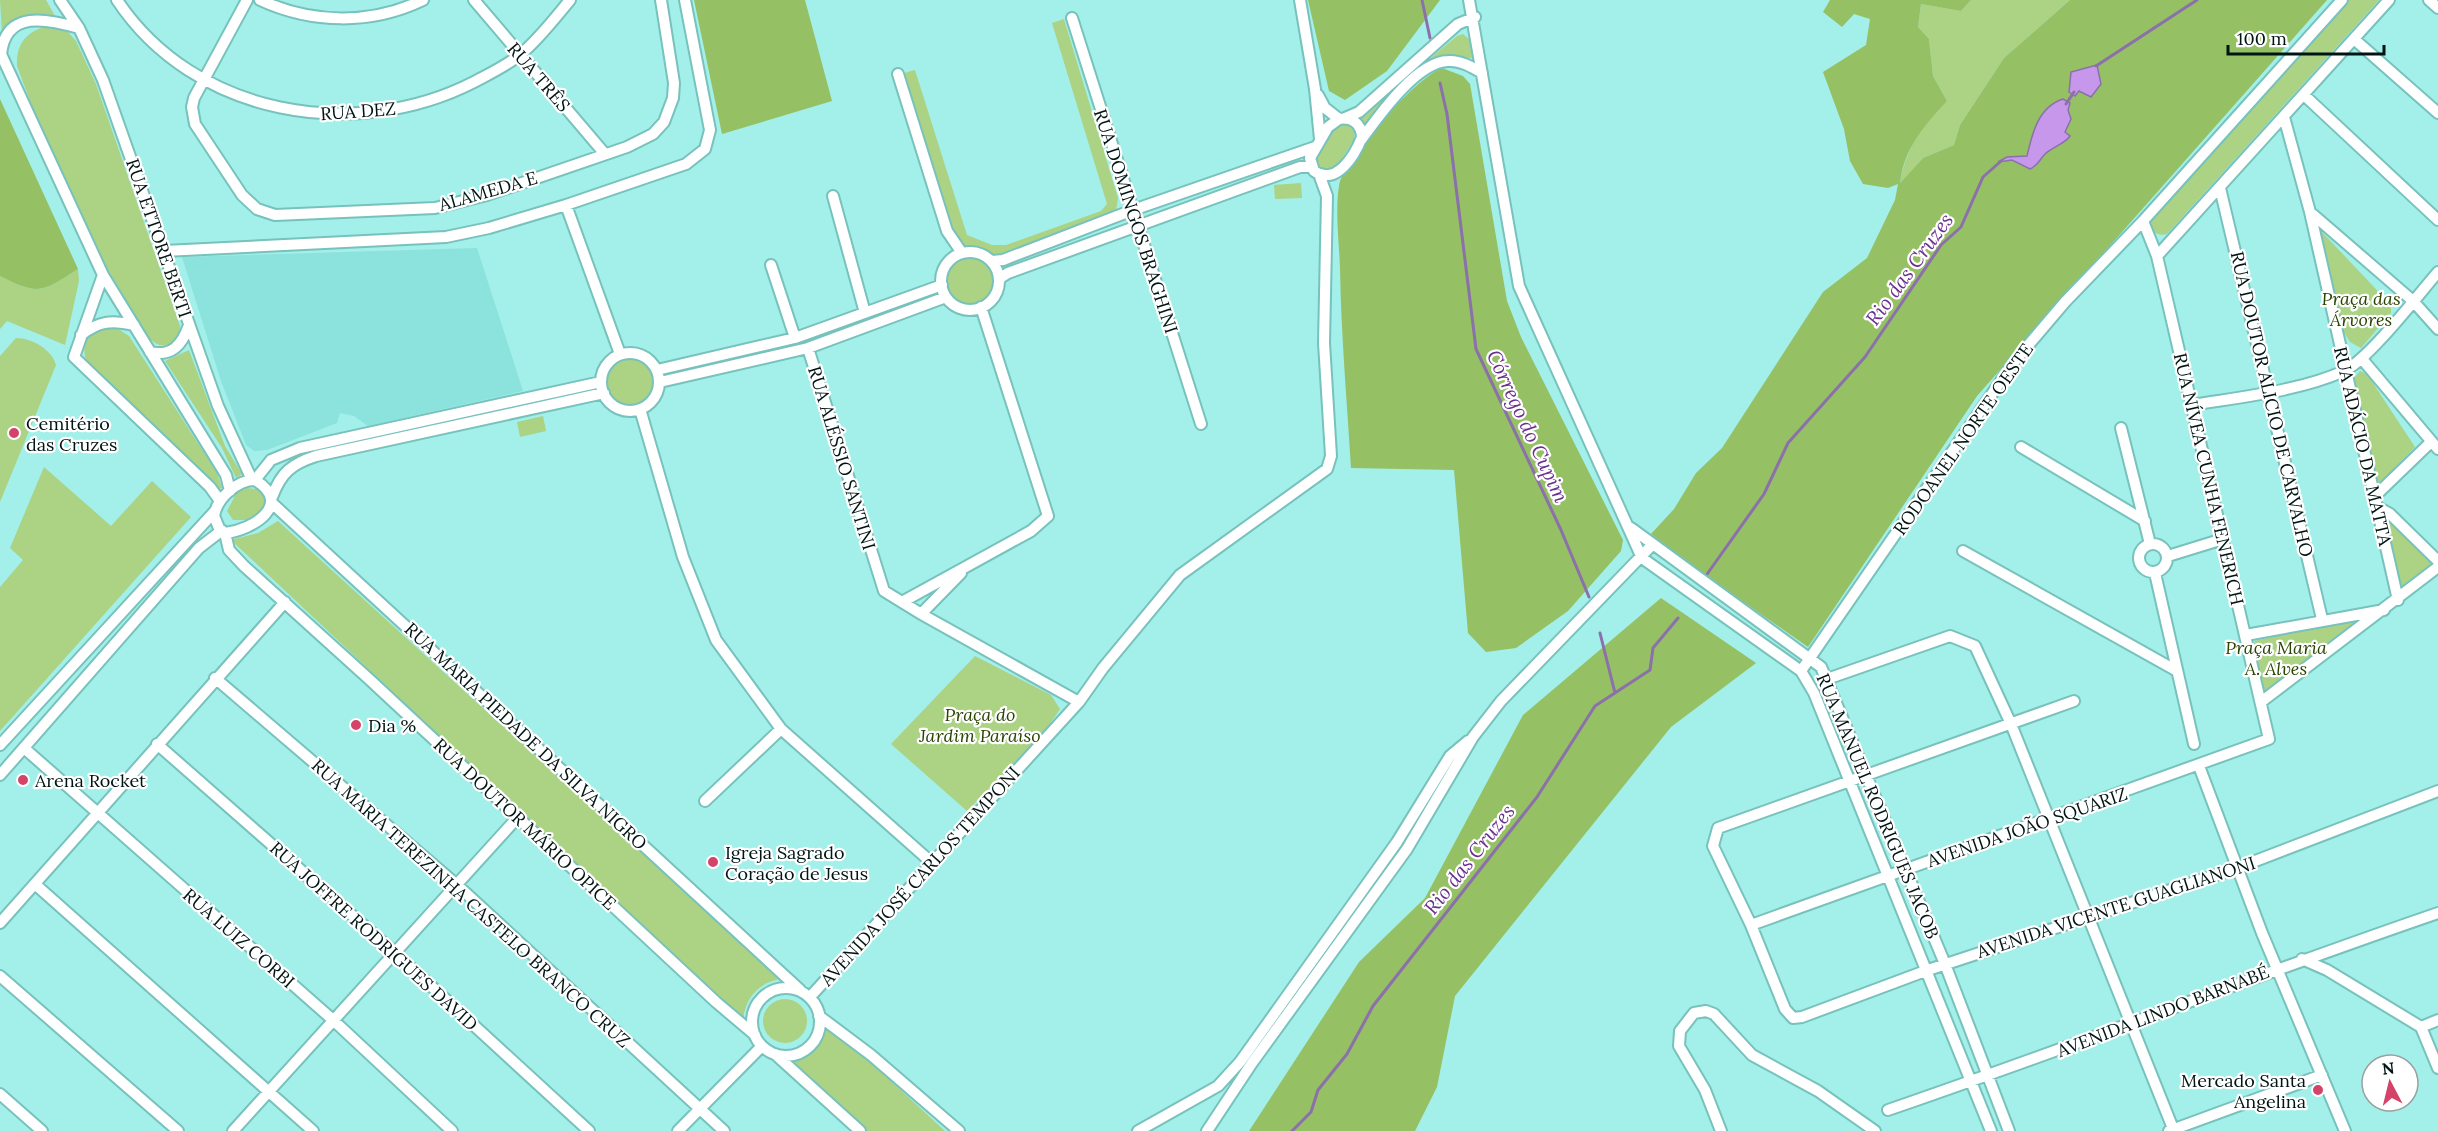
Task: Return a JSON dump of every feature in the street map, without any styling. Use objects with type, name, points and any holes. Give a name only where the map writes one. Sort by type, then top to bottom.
[{"type":"street","name":"RUA ETTORE BERTI","points":[[60,0],[79,28],[103,80],[228,432],[253,480]]},
{"type":"street","name":"RUA DEZ","points":[[117,0],[135,25],[169,56],[203,80],[242,97],[284,110],[338,116],[374,113],[416,105],[446,96],[520,55],[570,0]]},
{"type":"street","name":"ALAMEDA E","points":[[247,0],[203,80],[192,107],[195,124],[242,195],[257,209],[275,215],[435,207],[487,195],[605,154],[653,134],[671,111],[674,83],[662,0]]},
{"type":"street","points":[[260,0],[301,15],[328,19],[356,19],[383,15],[423,0]]},
{"type":"street","name":"RUA TRÊS","points":[[474,0],[605,154]]},
{"type":"street","points":[[164,251],[446,237],[489,228],[566,205],[686,164],[705,149],[710,130],[685,0]]},
{"type":"street","points":[[1300,0],[1315,89],[1317,143]]},
{"type":"street","name":"RODOANEL NORTE OESTE","points":[[1802,671],[2014,362],[2065,302],[2143,221],[2342,0]]},
{"type":"street","points":[[2157,256],[2389,0]]},
{"type":"street","points":[[2429,0],[2438,8]]},
{"type":"street","name":"RUA MANUEL RODRIGUES JACOB","points":[[1473,1],[1482,73],[1520,286],[1562,384],[1631,528],[1642,558],[1802,671],[1814,693],[1889,875],[1991,1131]]},
{"type":"street","points":[[1327,196],[1310,158],[1328,127],[1359,112],[1458,24],[1474,17]]},
{"type":"street","name":"RUA DOMINGOS BRAGHINI","points":[[1072,18],[1201,424]]},
{"type":"street","points":[[79,28],[52,20],[28,21],[14,28],[2,39],[0,53],[103,275],[226,475],[230,491]]},
{"type":"street","points":[[2354,39],[2438,113]]},
{"type":"street","points":[[1327,196],[1340,171],[1388,103],[1430,67],[1450,60],[1473,67],[1482,73]]},
{"type":"street","points":[[898,74],[947,231],[962,253]]},
{"type":"street","points":[[1315,89],[1325,108],[1342,119],[1351,119],[1359,126],[1361,141]]},
{"type":"street","points":[[2304,95],[2438,220]]},
{"type":"street","name":"RUA ADÁCIO DA MATTA","points":[[2284,117],[2310,212],[2379,508],[2398,600]]},
{"type":"street","points":[[992,261],[1003,260],[1317,143]]},
{"type":"street","points":[[999,282],[998,271],[992,261],[984,255],[962,253],[946,265],[942,285],[946,297],[961,308],[981,307],[990,303],[999,282],[1000,278],[1008,273],[1300,167],[1330,177],[1340,171]]},
{"type":"street","name":"RUA DOUTOR ALICIO DE CARVALHO","points":[[2220,188],[2271,392],[2322,620]]},
{"type":"street","points":[[833,196],[865,313]]},
{"type":"street","name":"AVENIDA JOSÉ CARLOS TEMPONI","points":[[810,997],[930,862],[1079,702],[1103,668],[1180,575],[1327,469],[1331,456],[1324,343],[1327,196]]},
{"type":"street","points":[[566,205],[620,354]]},
{"type":"street","points":[[2310,212],[2413,302],[2438,329]]},
{"type":"street","name":"RUA NÍVEA CUNHA FENERICH","points":[[2143,221],[2157,256],[2270,739]]},
{"type":"street","points":[[771,265],[795,338]]},
{"type":"street","points":[[2193,405],[2271,392],[2345,370],[2362,359],[2438,272]]},
{"type":"street","points":[[103,275],[74,357],[210,487],[218,506],[216,523],[223,532]]},
{"type":"street","points":[[657,370],[795,338],[942,285]]},
{"type":"street","points":[[660,382],[808,348],[946,297]]},
{"type":"street","points":[[902,602],[1031,531],[1048,516],[981,307]]},
{"type":"street","points":[[81,336],[94,325],[104,321],[134,325]]},
{"type":"street","points":[[150,352],[159,354],[173,351],[184,341],[189,325]]},
{"type":"street","name":"RUA ALÉSSIO SANTINI","points":[[808,348],[884,591],[1079,702]]},
{"type":"street","points":[[631,352],[642,355],[651,361],[657,370],[660,382],[657,393],[650,403],[640,409],[618,408],[609,402],[602,387],[604,370],[610,361],[620,354],[631,352]]},
{"type":"street","points":[[2362,359],[2434,446],[2375,496]]},
{"type":"street","points":[[0,745],[230,491],[243,482],[253,480],[271,460],[300,448],[602,387]]},
{"type":"street","points":[[0,775],[199,548],[223,532],[254,523],[264,516],[280,477],[297,462],[602,387]]},
{"type":"street","points":[[640,409],[683,557],[716,640],[781,729],[930,862]]},
{"type":"street","points":[[2121,428],[2150,544]]},
{"type":"street","points":[[2021,447],[2145,520]]},
{"type":"street","points":[[253,480],[267,489],[272,501]]},
{"type":"street","name":"RUA MARIA PIEDADE DA SILVA NIGRO","points":[[272,501],[800,990]]},
{"type":"street","points":[[2379,508],[2390,514],[2438,561]]},
{"type":"street","name":"RUA MANUEL RODRIGUES JACOB","points":[[1631,528],[1821,667],[1906,869],[2009,1131]]},
{"type":"street","name":"RUA DOUTOR MÁRIO OPICE","points":[[223,532],[229,550],[707,994],[755,1035]]},
{"type":"street","points":[[2168,556],[2223,539]]},
{"type":"street","points":[[1208,1131],[1252,1063],[1386,880],[1473,737],[1501,701],[1642,558],[1653,544]]},
{"type":"street","points":[[2150,544],[2162,546],[2168,556],[2165,567],[2156,573],[2144,570],[2138,561],[2141,550],[2150,544]]},
{"type":"street","points":[[1963,551],[2177,671]]},
{"type":"street","points":[[921,614],[970,564]]},
{"type":"street","points":[[2261,702],[2385,610],[2438,567]]},
{"type":"street","points":[[2156,573],[2194,744]]},
{"type":"street","points":[[0,923],[36,885],[215,678],[285,602]]},
{"type":"street","points":[[2246,635],[2385,610]]},
{"type":"street","points":[[1827,679],[1950,636],[1975,646],[2011,723],[2172,1130],[2322,1075]]},
{"type":"street","name":"RUA MARIA TEREZINHA CASTELO BRANCO CRUZ","points":[[215,678],[457,885],[724,1131]]},
{"type":"street","points":[[1751,926],[1713,846],[1718,828],[2074,701]]},
{"type":"street","points":[[705,801],[781,729]]},
{"type":"street","points":[[1138,1131],[1218,1086],[1240,1062],[1397,842],[1450,756],[1473,737]]},
{"type":"street","name":"AVENIDA JOÃO SQUARIZ","points":[[1751,926],[1889,875],[2048,821],[2270,739]]},
{"type":"street","name":"RUA JOFFRE RODRIGUES DAVID","points":[[157,744],[394,952],[589,1131]]},
{"type":"street","name":"RUA LUIZ CORBI","points":[[24,748],[333,1020],[452,1131]]},
{"type":"street","points":[[2199,766],[2237,868],[2345,1131]]},
{"type":"street","name":"AVENIDA VICENTE GUAGLIANONI","points":[[1751,926],[1785,1009],[1792,1018],[1802,1017],[1944,964],[2237,868],[2438,791]]},
{"type":"street","points":[[233,1131],[518,818]]},
{"type":"street","points":[[36,885],[313,1131]]},
{"type":"street","name":"AVENIDA LINDO BARNABÉ","points":[[1888,1110],[2132,1024],[2302,959],[2438,913]]},
{"type":"street","points":[[2302,959],[2327,970],[2421,1027],[2438,1068]]},
{"type":"street","points":[[0,976],[178,1131]]},
{"type":"street","points":[[774,1054],[786,1056],[800,1053],[812,1044],[819,1032],[817,1007],[810,997],[800,990],[785,987],[772,990],[761,998],[754,1010],[752,1023],[755,1035],[762,1046],[861,1131]]},
{"type":"street","points":[[1721,1131],[1705,1090],[1679,1046],[1682,1028],[1694,1013],[1700,1011],[1714,1014],[1752,1055],[1818,1091],[1859,1126],[1875,1131]]},
{"type":"street","points":[[819,1016],[871,1055],[959,1131]]},
{"type":"street","points":[[2421,1027],[2438,1020]]},
{"type":"street","points":[[678,1131],[762,1046]]},
{"type":"street","points":[[0,1094],[42,1131]]},
{"type":"shaded area","points":[[2097,65],[2101,84],[2091,97],[2079,91],[2075,96],[2069,92],[2071,72]]},
{"type":"shaded area","points":[[2063,99],[2070,103],[2068,110],[2071,119],[2065,132],[2070,136],[2068,139],[2048,152],[2030,169],[2012,160],[1998,162],[2007,157],[2027,156],[2034,130],[2042,115],[2054,103]]},
{"type":"shaded area","points":[[477,248],[523,391],[368,426],[354,416],[340,413],[337,423],[267,450],[254,451],[246,445],[221,381],[182,257]]},
{"type":"green space","points":[[0,0],[46,0],[55,16],[25,15],[13,22],[2,33]]},
{"type":"green space","points":[[694,0],[805,0],[832,101],[722,134]]},
{"type":"green space","points":[[1308,0],[1440,0],[1387,71],[1345,100],[1329,91]]},
{"type":"green space","points":[[1830,0],[1971,0],[1961,11],[1921,4],[1918,27],[1929,39],[1933,76],[1947,101],[1916,138],[1902,170],[1900,183],[1923,158],[1954,145],[1960,125],[2004,58],[2070,0],[2327,0],[1977,396],[1808,647],[1676,555],[1651,534],[1674,509],[1696,473],[1722,448],[1823,292],[1867,258],[1895,200],[1898,184],[1888,188],[1863,184],[1850,161],[1844,129],[1823,72],[1866,45],[1870,19],[1854,14],[1842,27],[1823,12]]},
{"type":"green space","points":[[1971,0],[2070,0],[2004,58],[1960,125],[1954,145],[1923,158],[1899,184],[1907,157],[1916,138],[1947,101],[1933,76],[1929,39],[1918,27],[1921,4],[1961,11]]},
{"type":"green space","points":[[2349,0],[2379,0],[2167,234],[2154,232],[2150,222],[2151,218]]},
{"type":"green space","points":[[1064,19],[1118,198],[1116,211],[991,257],[968,248],[955,238],[904,73],[915,70],[967,235],[992,245],[1006,245],[1101,211],[1107,204],[1052,23]]},
{"type":"green space","points":[[47,26],[68,32],[76,41],[96,84],[180,326],[179,338],[172,343],[161,345],[150,339],[105,265],[42,133],[17,66],[17,58],[18,51],[28,35]]},
{"type":"green space","points":[[1463,34],[1469,39],[1472,58],[1447,56],[1430,61],[1398,87],[1364,127],[1358,119],[1457,36]]},
{"type":"green space","points":[[1442,68],[1463,76],[1470,84],[1507,301],[1521,337],[1623,540],[1621,551],[1568,611],[1516,648],[1486,652],[1468,633],[1454,470],[1351,468],[1337,206],[1339,186],[1353,157],[1382,120],[1415,87]]},
{"type":"green space","points":[[0,99],[78,269],[56,283],[40,289],[24,287],[0,276]]},
{"type":"green space","points":[[1341,123],[1352,125],[1355,129],[1354,140],[1337,166],[1323,170],[1316,165],[1315,156],[1332,130]]},
{"type":"green space","points":[[1301,183],[1302,198],[1275,199],[1274,185]]},
{"type":"green space","name":"Praça das Árvores","points":[[2321,231],[2391,305],[2391,313],[2361,348],[2350,342],[2342,329],[2317,236]]},
{"type":"green space","points":[[965,256],[975,256],[987,263],[994,275],[994,285],[987,297],[975,304],[965,304],[950,293],[946,285],[946,275],[957,260]]},
{"type":"green space","points":[[78,269],[79,281],[65,345],[7,321],[0,329],[0,276],[24,287],[40,289],[56,283]]},
{"type":"green space","points":[[115,327],[129,336],[217,473],[222,488],[219,489],[87,363],[84,347],[89,336],[94,332]]},
{"type":"green space","name":"Cemitério das Cruzes","points":[[16,338],[28,340],[46,349],[56,365],[0,502],[0,356]]},
{"type":"green space","points":[[189,350],[225,446],[242,474],[236,478],[222,448],[165,361]]},
{"type":"green space","points":[[626,358],[636,358],[648,365],[655,377],[655,387],[648,399],[636,406],[626,406],[611,395],[607,387],[607,377],[618,362]]},
{"type":"green space","points":[[2360,371],[2367,374],[2415,447],[2380,483],[2371,477],[2353,379]]},
{"type":"green space","points":[[543,416],[546,431],[520,437],[517,422]]},
{"type":"green space","points":[[44,467],[111,526],[152,481],[191,517],[0,731],[0,587],[23,560],[10,548]]},
{"type":"green space","points":[[247,488],[257,489],[266,499],[264,509],[246,520],[233,520],[227,511],[237,492]]},
{"type":"green space","points":[[2385,517],[2433,564],[2402,590],[2383,519]]},
{"type":"green space","points":[[278,521],[780,979],[765,984],[754,993],[747,1005],[743,1021],[231,540],[258,533]]},
{"type":"green space","points":[[1661,598],[1756,663],[1671,727],[1455,996],[1437,1087],[1415,1131],[1249,1131],[1359,962],[1425,898],[1523,715]]},
{"type":"green space","name":"Praça Maria A. Alves","points":[[2360,616],[2361,619],[2267,691],[2261,688],[2251,650],[2255,641]]},
{"type":"green space","name":"Praça do Jardim Paraíso","points":[[975,656],[1051,695],[1060,709],[1043,734],[967,811],[891,744]]},
{"type":"green space","points":[[785,999],[800,1006],[807,1021],[800,1036],[785,1043],[770,1036],[763,1021],[770,1006]]},
{"type":"green space","points":[[825,1020],[945,1131],[867,1131],[788,1060],[803,1056],[814,1048],[822,1036]]},
{"type":"waterway","name":"Córrego do Cupim","points":[[1422,0],[1430,38]]},
{"type":"waterway","name":"Rio das Cruzes","points":[[2096,66],[2197,0]]},
{"type":"waterway","name":"Córrego do Cupim","points":[[1440,83],[1447,114],[1476,349],[1561,530],[1589,597]]},
{"type":"waterway","name":"Rio das Cruzes","points":[[2066,104],[2074,92]]},
{"type":"waterway","name":"Rio das Cruzes","points":[[1705,577],[1764,494],[1788,443],[1865,357],[1941,245],[1961,227],[1983,177],[2000,162]]},
{"type":"waterway","name":"Rio das Cruzes","points":[[1292,1131],[1311,1112],[1318,1090],[1347,1054],[1373,1006],[1537,797],[1595,706],[1650,670],[1653,648],[1678,618]]},
{"type":"waterway","points":[[1600,633],[1615,693]]},
{"type":"place","name":"Cemitério das Cruzes","points":[[14,433]]},
{"type":"place","name":"Dia %","points":[[356,725]]},
{"type":"place","name":"Arena Rocket","points":[[23,780]]},
{"type":"place","name":"Igreja Sagrado Coração de Jesus","points":[[713,862]]},
{"type":"place","name":"Mercado Santa Angelina","points":[[2318,1090]]}]
